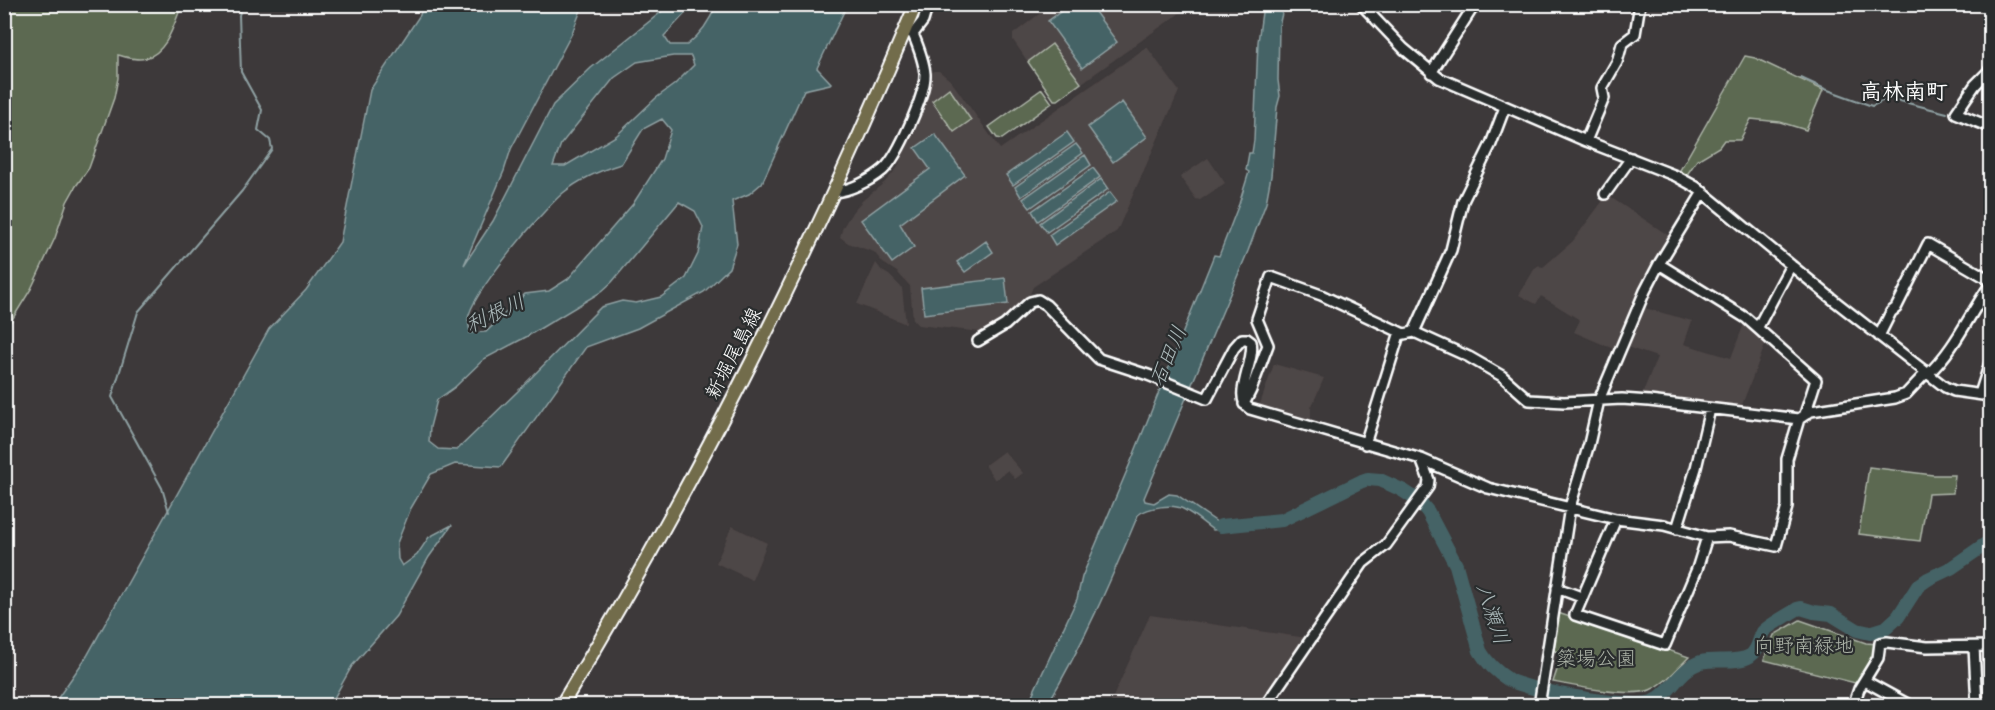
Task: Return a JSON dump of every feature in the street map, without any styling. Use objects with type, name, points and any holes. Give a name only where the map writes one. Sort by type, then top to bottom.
[{"type":"main road","name":"新堀尾島線","points":[[561,705],[686,485],[762,342],[909,32],[916,4]]},
{"type":"street","points":[[833,192],[847,189],[884,169],[891,162],[923,90],[925,73],[909,32],[923,21],[928,4]]},
{"type":"street","points":[[1361,4],[1404,49],[1431,73],[1505,107],[1676,176],[1703,192],[1927,373],[1954,391],[1990,396]]},
{"type":"street","points":[[1431,73],[1475,4]]},
{"type":"street","points":[[1586,141],[1604,98],[1602,88],[1617,62],[1622,44],[1635,34],[1640,4]]},
{"type":"street","points":[[1990,70],[1975,85],[1956,113],[1990,127]]},
{"type":"street","points":[[1409,333],[1451,250],[1463,201],[1491,144],[1505,107]]},
{"type":"street","points":[[1605,194],[1631,158]]},
{"type":"street","points":[[1540,703],[1570,507],[1589,444],[1599,400],[1630,324],[1659,264],[1703,192]]},
{"type":"street","points":[[1879,336],[1891,312],[1896,308],[1928,244],[1990,280]]},
{"type":"street","points":[[978,341],[1005,325],[1030,302],[1038,300],[1046,305],[1099,359],[1155,378],[1204,399],[1209,398],[1234,348],[1242,339],[1247,339],[1251,342],[1252,352],[1243,389],[1244,404],[1250,409],[1421,459],[1476,484],[1616,519],[1677,529],[1707,537],[1729,536],[1776,546],[1787,507],[1787,459],[1816,380],[1758,327],[1659,264]]},
{"type":"street","points":[[1758,327],[1791,265]]},
{"type":"street","points":[[1244,404],[1267,351],[1268,340],[1257,319],[1271,277],[1321,295],[1469,357],[1502,376],[1529,400],[1649,401],[1802,417],[1811,411],[1895,398],[1906,394],[1950,352],[1990,285]]},
{"type":"street","points":[[1365,444],[1400,335],[1409,333]]},
{"type":"street","points":[[1980,394],[1990,363]]},
{"type":"street","points":[[1677,529],[1696,468],[1710,409]]},
{"type":"street","points":[[1265,705],[1363,563],[1386,545],[1425,492],[1429,480],[1421,459]]},
{"type":"street","points":[[1616,519],[1575,615],[1665,645],[1697,569],[1707,537]]},
{"type":"street","points":[[1557,588],[1581,597]]},
{"type":"street","points":[[1853,705],[1859,689],[1878,658],[1880,643],[1928,647],[1990,646]]},
{"type":"street","points":[[1974,647],[1977,705]]},
{"type":"street","points":[[1865,681],[1911,705]]},
{"type":"shaded area","points":[[1051,5],[1191,5],[1058,100],[1054,100],[1013,40],[1013,34]]},
{"type":"shaded area","points":[[1147,47],[1179,91],[1117,231],[1033,287],[1029,296],[993,329],[981,332],[918,325],[913,320],[910,286],[897,272],[883,263],[874,252],[848,243],[840,237],[853,211],[898,167],[929,74],[939,71],[951,81],[1000,149]]},
{"type":"shaded area","points":[[1208,158],[1225,183],[1200,200],[1196,199],[1180,177]]},
{"type":"shaded area","points":[[1607,195],[1671,237],[1616,350],[1574,332],[1580,320],[1541,296],[1536,304],[1519,295],[1535,268],[1539,265],[1542,268],[1573,241]]},
{"type":"shaded area","points":[[876,263],[902,288],[906,324],[857,304]]},
{"type":"shaded area","points":[[1641,307],[1692,321],[1684,344],[1731,358],[1745,321],[1767,340],[1740,410],[1641,397],[1657,357],[1624,346]]},
{"type":"shaded area","points":[[1274,364],[1324,378],[1311,408],[1311,423],[1259,407]]},
{"type":"shaded area","points":[[1004,451],[1023,473],[1015,479],[1008,470],[995,480],[985,465]]},
{"type":"shaded area","points":[[732,526],[767,543],[752,580],[716,563]]},
{"type":"shaded area","points":[[1150,615],[1307,638],[1262,705],[1109,706]]},
{"type":"green space","points":[[5,4],[182,5],[169,36],[154,55],[139,59],[118,55],[118,78],[114,98],[89,168],[67,202],[55,238],[31,289],[5,331]]},
{"type":"green space","points":[[1052,44],[1081,83],[1058,100],[1054,100],[1028,62]]},
{"type":"green space","points":[[1745,56],[1755,58],[1823,90],[1806,130],[1780,122],[1751,119],[1740,140],[1724,140],[1719,147],[1697,160],[1686,176],[1679,172]]},
{"type":"green space","points":[[949,88],[971,120],[954,132],[932,101]]},
{"type":"green space","points":[[1042,89],[1052,103],[1002,139],[997,138],[989,127]]},
{"type":"green space","points":[[1869,467],[1933,475],[1955,475],[1953,493],[1928,494],[1920,541],[1859,534]]},
{"type":"green space","name":"簗場公園","points":[[1558,613],[1689,657],[1661,684],[1642,692],[1603,690],[1553,682],[1562,655],[1552,649]]},
{"type":"green space","name":"向野南緑地","points":[[1800,620],[1866,643],[1878,644],[1876,655],[1859,684],[1764,660],[1774,635]]},
{"type":"water","points":[[1071,4],[1090,5],[1117,42],[1082,68],[1048,21]]},
{"type":"water","points":[[423,5],[583,5],[572,33],[511,149],[464,265],[493,221],[553,105],[591,68],[670,5],[693,5],[664,36],[670,45],[687,45],[704,27],[716,5],[847,5],[817,68],[831,83],[804,90],[762,183],[749,194],[732,201],[737,244],[729,268],[704,292],[638,328],[586,347],[501,467],[455,464],[431,474],[411,508],[397,543],[398,559],[402,566],[417,555],[429,537],[452,525],[429,557],[396,616],[352,666],[330,705],[53,705],[87,656],[269,329],[306,290],[340,242],[370,90],[420,15]],"holes":[[[673,56],[691,56],[694,65],[616,136],[565,166],[553,166],[561,144],[614,78],[637,62]],[[662,119],[671,130],[662,159],[633,204],[568,279],[549,291],[525,294],[486,332],[470,333],[468,319],[472,307],[494,273],[525,234],[553,203],[576,183],[621,164],[643,129]],[[679,202],[695,211],[703,227],[698,254],[686,278],[661,297],[636,303],[622,301],[601,307],[457,450],[438,449],[429,442],[430,427],[437,400],[455,387],[484,359],[601,292]]]},
{"type":"water","points":[[1263,5],[1284,5],[1279,26],[1280,96],[1266,203],[1144,498],[1145,501],[1154,503],[1169,494],[1177,495],[1217,522],[1229,522],[1245,527],[1213,530],[1189,512],[1167,506],[1154,508],[1138,515],[1107,588],[1047,705],[1027,706],[1077,599],[1082,577],[1214,255],[1219,256],[1239,204],[1249,172],[1246,170],[1254,140],[1258,42]]},
{"type":"water","points":[[1122,102],[1147,137],[1113,162],[1088,127]]},
{"type":"water","points":[[1067,132],[1074,142],[1013,185],[1006,175]]},
{"type":"water","points":[[935,134],[965,175],[900,224],[914,247],[892,263],[861,220],[930,169],[915,148]]},
{"type":"water","points":[[1076,144],[1083,153],[1021,197],[1015,187]]},
{"type":"water","points":[[1085,155],[1091,165],[1030,208],[1023,199]]},
{"type":"water","points":[[1093,168],[1100,177],[1038,221],[1032,211]]},
{"type":"water","points":[[1101,179],[1108,189],[1047,232],[1040,223]]},
{"type":"water","points":[[1110,192],[1117,201],[1055,245],[1049,235]]},
{"type":"water","points":[[986,241],[993,252],[965,272],[957,262]]},
{"type":"water","points":[[1005,278],[1008,304],[924,314],[921,288]]},
{"type":"waterway","points":[[169,512],[162,488],[112,397],[138,312],[242,191],[272,149],[270,140],[258,130],[262,110],[241,72],[239,15],[243,4]]},
{"type":"waterway","points":[[1801,78],[1872,106],[1888,98],[1947,113]]},
{"type":"waterway","name":"八瀬川","points":[[1221,526],[1282,520],[1362,481],[1380,480],[1419,501],[1428,512],[1456,565],[1480,651],[1496,670],[1509,680],[1536,689],[1580,698],[1641,704],[1659,698],[1693,665],[1713,660],[1739,660],[1750,656],[1755,651],[1765,630],[1797,609],[1831,614],[1857,630],[1870,633],[1886,628],[1898,617],[1918,586],[1951,568],[1990,541]]},
{"type":"district","name":"高林南町","points":[[1904,91]]},
{"type":"water label","name":"利根川","points":[[495,313]]},
{"type":"water label","name":"石田川","points":[[1168,356]]}]
